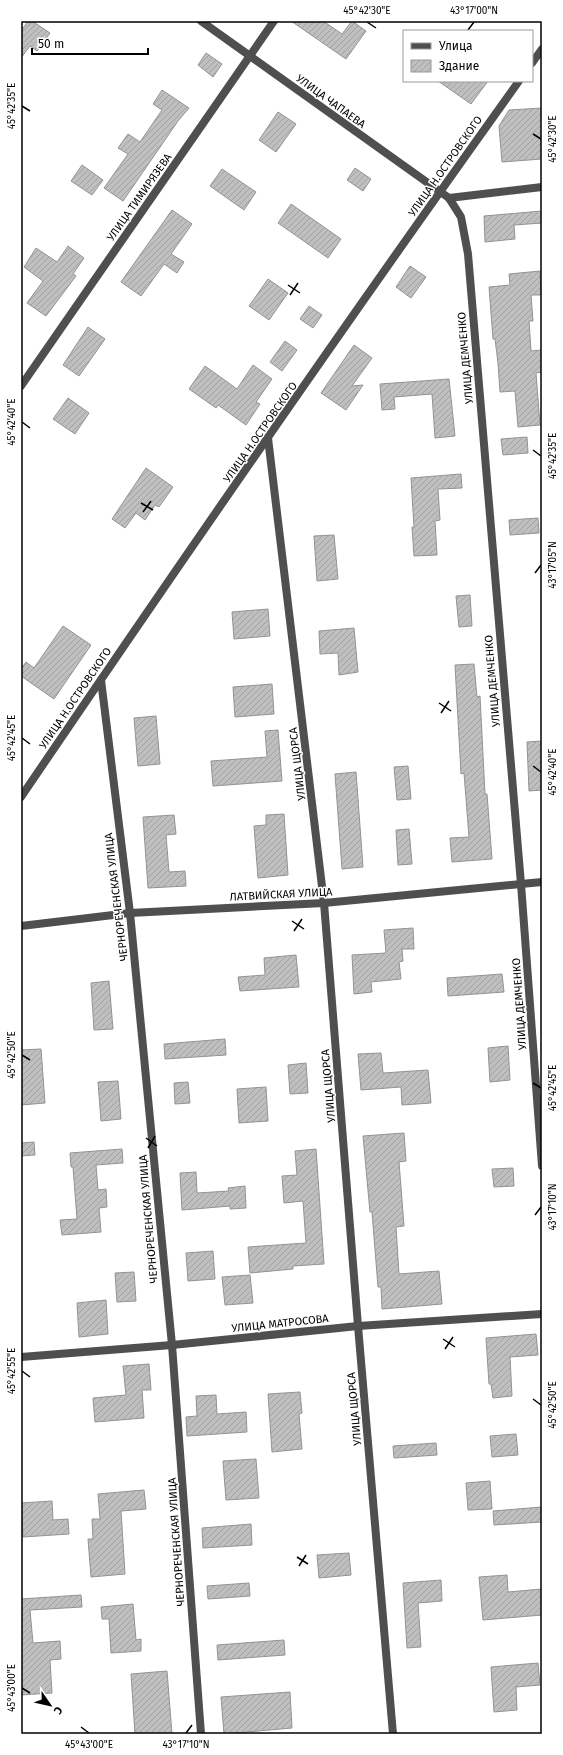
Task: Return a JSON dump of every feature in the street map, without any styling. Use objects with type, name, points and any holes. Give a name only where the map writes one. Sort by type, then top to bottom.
[{"type":"street","name":"УЛИЦА ЧАПАЕВА","points":[[201,21],[449,198]]},
{"type":"street","name":"УЛИЦА ТИМИРЯЗЕВА","points":[[21,386],[274,21]]},
{"type":"street","points":[[533,62],[542,49]]},
{"type":"street","name":"УЛИЦА Н.ОСТРОВСКОГО","points":[[21,797],[100,680],[268,438],[518,82]]},
{"type":"street","points":[[449,198],[542,187]]},
{"type":"street","name":"УЛИЦА ДЕМЧЕНКО","points":[[449,198],[461,217],[468,254],[521,884],[542,1166]]},
{"type":"street","name":"УЛИЦА ЩОРСА","points":[[268,438],[324,903],[393,1734]]},
{"type":"street","name":"ЧЕРНОРЕЧЕНСКАЯ УЛИЦА","points":[[100,680],[130,913],[172,1345],[201,1734]]},
{"type":"street","name":"ЛАТВИЙСКАЯ УЛИЦА","points":[[21,926],[130,913],[324,903],[542,882]]},
{"type":"street","name":"УЛИЦА МАТРОСОВА","points":[[21,1357],[172,1345],[358,1326],[542,1314]]},
{"type":"building","points":[[28,21],[32,21],[50,33],[37,51],[30,46],[21,58],[21,31]]},
{"type":"building","points":[[291,21],[323,21],[342,34],[352,21],[366,31],[346,59]]},
{"type":"building","points":[[206,53],[222,64],[213,77],[198,65]]},
{"type":"building","points":[[439,82],[487,82],[471,104]]},
{"type":"building","points":[[162,90],[189,108],[178,121],[123,201],[104,188],[128,154],[118,148],[128,134],[140,142],[162,110],[153,104]]},
{"type":"building","points":[[542,108],[542,159],[502,162],[499,126],[509,110]]},
{"type":"building","points":[[278,112],[296,124],[276,152],[259,140]]},
{"type":"building","points":[[82,165],[103,180],[92,195],[71,181]]},
{"type":"building","points":[[355,168],[371,179],[363,191],[347,180]]},
{"type":"building","points":[[222,169],[256,192],[244,210],[210,186]]},
{"type":"building","points":[[291,204],[341,239],[328,258],[278,223]]},
{"type":"building","points":[[172,210],[192,224],[171,254],[184,262],[177,273],[164,264],[141,296],[121,282]]},
{"type":"building","points":[[542,211],[542,223],[514,225],[515,239],[485,242],[484,216]]},
{"type":"building","points":[[68,246],[84,258],[73,274],[76,276],[46,316],[27,303],[43,281],[24,267],[36,248],[57,262]]},
{"type":"building","points":[[410,266],[426,277],[411,298],[396,287]]},
{"type":"building","points":[[540,271],[541,295],[531,295],[533,321],[529,321],[531,351],[542,350],[542,372],[536,373],[540,425],[518,427],[515,391],[500,392],[495,339],[493,339],[489,287],[510,285],[509,274]]},
{"type":"building","points":[[268,279],[288,293],[269,320],[249,306]]},
{"type":"building","points":[[309,306],[322,315],[313,328],[300,319]]},
{"type":"building","points":[[88,327],[105,339],[79,376],[63,365]]},
{"type":"building","points":[[285,341],[297,350],[282,371],[270,362]]},
{"type":"building","points":[[354,345],[372,358],[352,386],[363,385],[346,410],[321,393]]},
{"type":"building","points":[[253,365],[272,379],[256,402],[260,404],[246,425],[218,405],[216,408],[189,389],[205,366],[237,389]]},
{"type":"building","points":[[449,379],[455,436],[435,438],[432,394],[394,397],[395,409],[382,410],[380,384]]},
{"type":"building","points":[[68,398],[89,413],[75,434],[53,419]]},
{"type":"building","points":[[527,437],[528,453],[503,455],[501,439]]},
{"type":"building","points":[[146,468],[173,487],[159,507],[155,505],[145,520],[136,513],[125,528],[112,519]]},
{"type":"building","points":[[461,474],[462,488],[438,489],[440,520],[435,521],[437,555],[414,556],[411,478]]},
{"type":"building","points":[[538,518],[539,533],[510,535],[509,520]]},
{"type":"building","points":[[334,535],[338,579],[317,581],[314,536]]},
{"type":"building","points":[[470,595],[472,626],[459,627],[456,596]]},
{"type":"building","points":[[268,609],[270,636],[234,639],[232,612]]},
{"type":"building","points":[[63,626],[91,645],[54,699],[21,676],[21,669],[26,662],[34,668]]},
{"type":"building","points":[[354,628],[358,672],[339,675],[338,653],[320,654],[319,631]]},
{"type":"building","points":[[474,664],[477,697],[480,696],[485,794],[487,794],[492,859],[452,862],[450,838],[469,837],[464,773],[461,774],[455,665]]},
{"type":"building","points":[[272,684],[274,714],[235,717],[233,687]]},
{"type":"building","points":[[156,716],[160,764],[138,766],[134,718]]},
{"type":"building","points":[[278,730],[282,781],[213,786],[211,761],[267,757],[265,731]]},
{"type":"building","points":[[542,741],[542,790],[529,791],[527,742]]},
{"type":"building","points":[[408,766],[411,799],[397,800],[394,767]]},
{"type":"building","points":[[356,772],[363,867],[342,869],[335,774]]},
{"type":"building","points":[[284,814],[288,875],[258,878],[254,826],[266,825],[266,815]]},
{"type":"building","points":[[174,815],[176,834],[166,835],[169,872],[185,871],[186,886],[148,888],[143,817]]},
{"type":"building","points":[[409,829],[412,864],[398,865],[396,830]]},
{"type":"building","points":[[413,928],[414,949],[402,949],[403,961],[399,962],[401,979],[371,982],[372,992],[354,994],[352,955],[386,953],[384,930]]},
{"type":"building","points":[[296,955],[299,987],[240,991],[238,977],[265,975],[264,958]]},
{"type":"building","points":[[502,974],[504,992],[448,996],[447,978]]},
{"type":"building","points":[[109,981],[113,1029],[94,1030],[91,983]]},
{"type":"building","points":[[225,1039],[226,1055],[165,1059],[164,1044]]},
{"type":"building","points":[[508,1046],[510,1080],[490,1082],[488,1048]]},
{"type":"building","points":[[41,1049],[45,1103],[21,1105],[21,1050]]},
{"type":"building","points":[[381,1053],[383,1073],[428,1070],[431,1103],[402,1105],[401,1087],[361,1090],[358,1054]]},
{"type":"building","points":[[306,1063],[308,1093],[290,1094],[288,1065]]},
{"type":"building","points":[[118,1081],[121,1119],[101,1121],[98,1082]]},
{"type":"building","points":[[188,1082],[190,1103],[175,1104],[174,1083]]},
{"type":"building","points":[[266,1087],[268,1121],[239,1123],[237,1089]]},
{"type":"building","points":[[404,1133],[406,1161],[399,1162],[404,1226],[396,1227],[399,1274],[439,1271],[442,1304],[382,1309],[381,1287],[378,1287],[372,1212],[370,1212],[363,1136]]},
{"type":"building","points":[[34,1142],[35,1155],[21,1156],[21,1143]]},
{"type":"building","points":[[122,1149],[123,1163],[96,1165],[98,1190],[106,1189],[107,1207],[99,1208],[101,1232],[62,1235],[60,1220],[77,1219],[73,1167],[71,1167],[70,1153]]},
{"type":"building","points":[[316,1149],[324,1264],[293,1266],[293,1269],[250,1273],[248,1247],[306,1243],[303,1201],[284,1203],[282,1176],[297,1175],[295,1151]]},
{"type":"building","points":[[513,1168],[514,1186],[494,1187],[492,1169]]},
{"type":"building","points":[[196,1172],[197,1193],[229,1191],[228,1188],[245,1186],[246,1208],[230,1209],[230,1206],[182,1210],[180,1173]]},
{"type":"building","points":[[213,1251],[215,1279],[188,1281],[186,1253]]},
{"type":"building","points":[[134,1272],[136,1301],[117,1302],[115,1273]]},
{"type":"building","points":[[250,1275],[253,1303],[225,1305],[222,1277]]},
{"type":"building","points":[[106,1300],[108,1334],[79,1337],[77,1303]]},
{"type":"building","points":[[536,1334],[538,1355],[510,1357],[512,1396],[493,1398],[491,1384],[489,1384],[486,1338]]},
{"type":"building","points":[[149,1364],[151,1390],[142,1390],[144,1418],[95,1422],[93,1398],[126,1395],[123,1366]]},
{"type":"building","points":[[300,1392],[302,1413],[299,1414],[302,1449],[272,1452],[268,1394]]},
{"type":"building","points":[[216,1395],[217,1414],[246,1412],[247,1432],[187,1436],[186,1417],[197,1416],[196,1396]]},
{"type":"building","points":[[516,1434],[518,1455],[492,1457],[490,1436]]},
{"type":"building","points":[[436,1443],[437,1455],[394,1458],[393,1446]]},
{"type":"building","points":[[256,1459],[259,1498],[226,1500],[223,1461]]},
{"type":"building","points":[[490,1481],[492,1509],[468,1510],[466,1483]]},
{"type":"building","points":[[144,1490],[146,1509],[121,1511],[125,1574],[91,1577],[88,1539],[93,1539],[92,1519],[100,1519],[98,1494]]},
{"type":"building","points":[[52,1501],[53,1520],[68,1519],[69,1534],[23,1537],[21,1503]]},
{"type":"building","points":[[542,1507],[542,1522],[494,1525],[493,1511]]},
{"type":"building","points":[[251,1524],[252,1545],[203,1548],[202,1528]]},
{"type":"building","points":[[349,1553],[351,1575],[319,1578],[317,1555]]},
{"type":"building","points":[[507,1575],[508,1592],[542,1589],[542,1615],[483,1620],[479,1577]]},
{"type":"building","points":[[441,1580],[442,1601],[418,1603],[421,1647],[407,1648],[403,1583]]},
{"type":"building","points":[[249,1583],[250,1596],[208,1599],[207,1586]]},
{"type":"building","points":[[81,1595],[82,1607],[30,1610],[33,1643],[60,1641],[61,1659],[50,1660],[52,1693],[21,1695],[21,1599]]},
{"type":"building","points":[[133,1604],[136,1640],[141,1639],[141,1651],[111,1653],[109,1619],[102,1619],[101,1607]]},
{"type":"building","points":[[284,1640],[285,1655],[218,1660],[217,1645]]},
{"type":"building","points":[[538,1663],[540,1685],[516,1687],[517,1710],[494,1712],[491,1667]]},
{"type":"building","points":[[167,1671],[172,1734],[135,1734],[131,1674]]},
{"type":"building","points":[[290,1692],[292,1728],[224,1734],[221,1697]]}]
